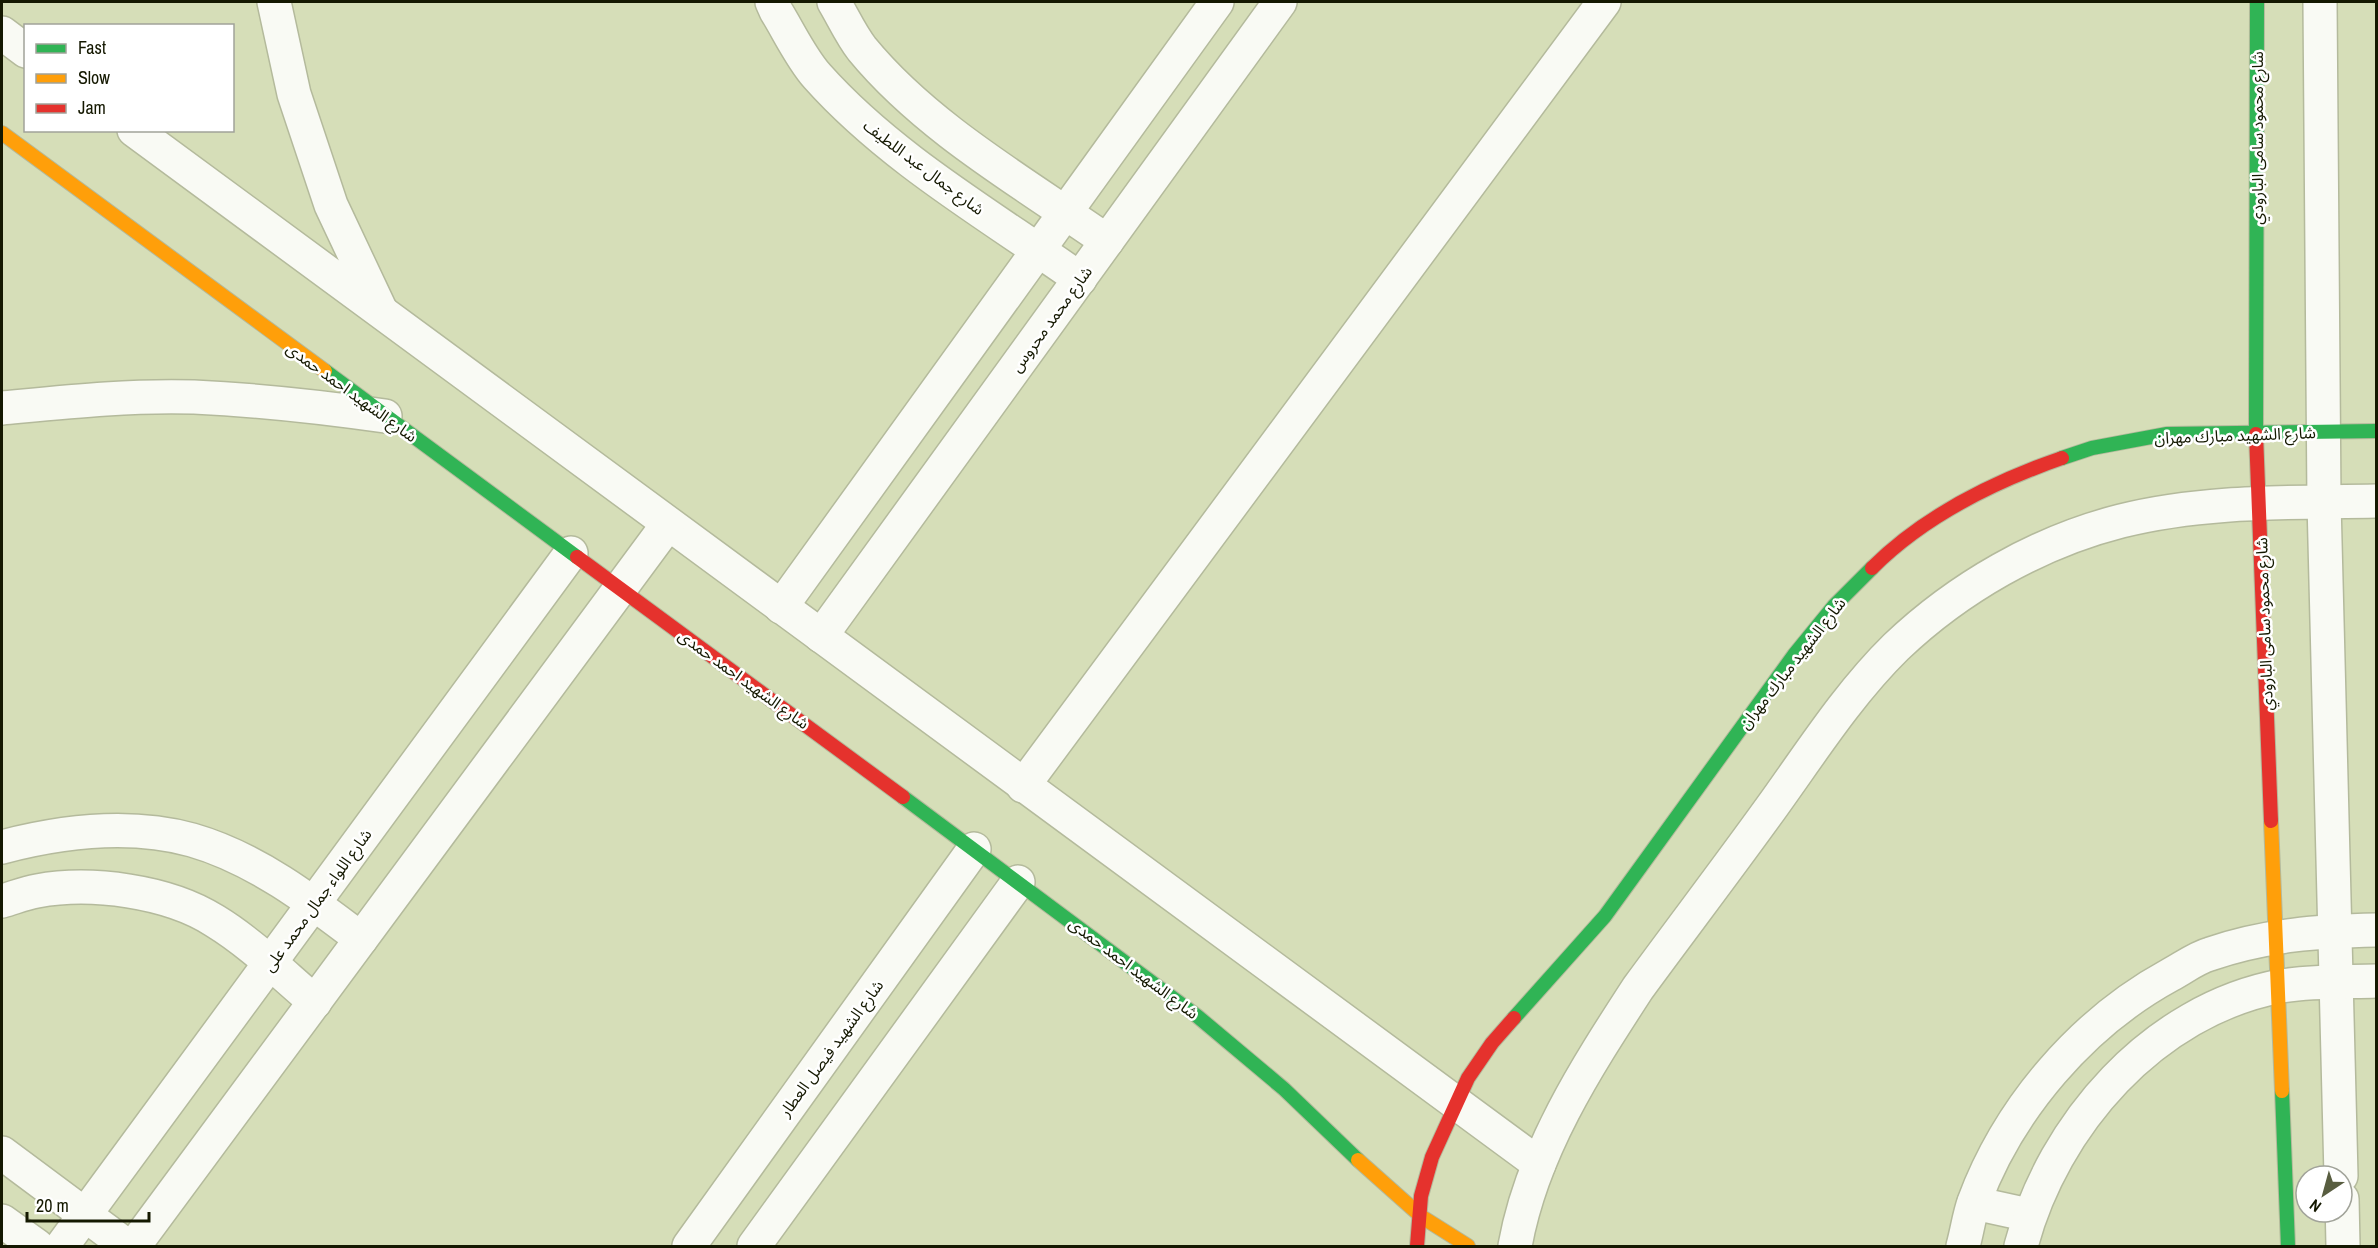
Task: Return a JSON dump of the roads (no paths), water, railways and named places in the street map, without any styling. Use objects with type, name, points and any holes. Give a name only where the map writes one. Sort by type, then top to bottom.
[{"type":"street","points":[[274,2],[294,94],[332,205],[381,311]]},
{"type":"street","name":"شارع جمال عبد اللطيف","points":[[772,2],[815,75],[868,128],[929,174],[1080,279]]},
{"type":"street","points":[[834,2],[861,48],[911,100],[957,137],[1107,241]]},
{"type":"street","points":[[781,607],[1217,2]]},
{"type":"street","name":"شارع محمد محروس","points":[[821,636],[1280,2]]},
{"type":"street","points":[[1023,786],[1604,2]]},
{"type":"street","name":"شارع محمود سامى البارودي","points":[[2257,2],[2256,433],[2289,1246]]},
{"type":"street","points":[[2320,2],[2324,502],[2341,1164]]},
{"type":"street","points":[[2,33],[24,50]]},
{"type":"street","points":[[137,132],[1539,1164]]},
{"type":"street","name":"شارع الشهيد احمد حمدى","points":[[2,133],[1130,964],[1250,1058],[1388,1191],[1419,1217],[1468,1246]]},
{"type":"street","points":[[2,408],[95,399],[192,397],[289,403],[386,416]]},
{"type":"street","name":"شارع الشهيد مبارك مهران","points":[[1417,1246],[1421,1196],[1432,1157],[1455,1102],[1468,1078],[1492,1043],[1605,916],[1794,655],[1834,606],[1888,552],[1951,508],[2019,473],[2092,448],[2167,434],[2376,431]]},
{"type":"street","points":[[1515,1246],[1526,1201],[1552,1133],[1577,1084],[1638,988],[1852,696],[1896,648],[1945,606],[1990,576],[2059,541],[2120,521],[2184,508],[2259,503],[2376,501]]},
{"type":"street","points":[[134,1246],[668,524]]},
{"type":"street","name":"شارع اللواء جمال محمد على","points":[[62,1246],[571,553]]},
{"type":"street","points":[[2,847],[70,833],[111,831],[192,840],[234,856],[314,903],[361,939]]},
{"type":"street","name":"شارع الشهيد فيصل العطار","points":[[689,1246],[974,849]]},
{"type":"street","points":[[763,1243],[1018,882]]},
{"type":"street","points":[[2,901],[37,891],[73,887],[109,888],[144,894],[179,904],[213,919],[243,939],[315,1002]]},
{"type":"street","points":[[1963,1246],[1974,1203],[2004,1139],[2042,1084],[2090,1032],[2146,988],[2208,954],[2277,936],[2376,930]]},
{"type":"street","points":[[2021,1246],[2029,1215],[2053,1161],[2085,1112],[2126,1069],[2172,1032],[2223,1004],[2279,987],[2376,981]]},
{"type":"street","points":[[2,1153],[127,1246]]},
{"type":"street","points":[[1974,1203],[2029,1215]]},
{"type":"street","points":[[2,1221],[36,1246]]},
{"type":"street","points":[[2343,1224],[2343,1246]]}]
